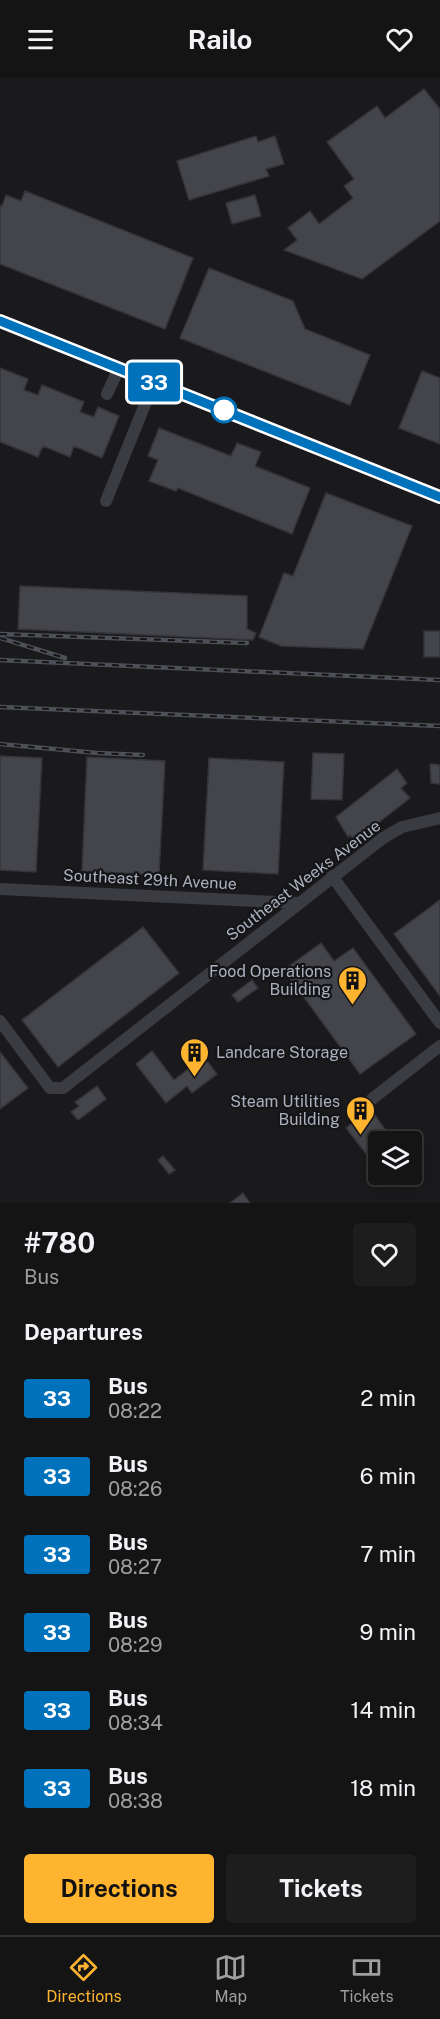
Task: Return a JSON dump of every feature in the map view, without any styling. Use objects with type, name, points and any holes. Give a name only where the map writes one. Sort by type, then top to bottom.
[{"type":"street","points":[[0,321],[440,496]]},
{"type":"street","points":[[107,394],[119,368]]},
{"type":"street","points":[[106,501],[154,382]]},
{"type":"street","name":"Southeast Weeks Avenue","points":[[0,1021],[50,1088],[63,1088],[332,876],[393,832],[413,823],[440,818]]},
{"type":"street","points":[[332,876],[440,1023]]},
{"type":"street","name":"Southeast 29th Avenue","points":[[0,889],[298,903]]},
{"type":"street","points":[[372,1099],[440,1046]]},
{"type":"building","points":[[424,89],[440,109],[440,221],[362,279],[284,250],[297,240],[288,228],[310,211],[319,224],[353,198],[344,186],[354,179],[327,142],[377,106],[385,118]]},
{"type":"building","points":[[256,136],[258,142],[275,136],[284,164],[266,169],[269,176],[189,200],[177,161]]},
{"type":"building","points":[[25,191],[193,258],[165,329],[0,264],[0,205],[2,206],[6,195],[21,201]]},
{"type":"building","points":[[255,195],[261,216],[232,224],[226,203]]},
{"type":"building","points":[[209,268],[293,301],[305,329],[370,355],[350,405],[180,338]]},
{"type":"building","points":[[0,368],[28,379],[24,390],[38,395],[42,385],[84,402],[80,412],[94,417],[98,407],[119,416],[102,458],[74,446],[70,457],[43,446],[38,457],[0,442]]},
{"type":"building","points":[[422,371],[440,378],[440,444],[399,428]]},
{"type":"building","points":[[159,428],[231,456],[237,443],[261,452],[255,466],[310,488],[292,534],[178,488],[176,491],[149,481],[158,460],[148,456]]},
{"type":"building","points":[[326,493],[412,526],[363,649],[281,646],[259,637],[284,573],[293,576]]},
{"type":"building","points":[[20,586],[247,596],[247,629],[256,633],[253,640],[18,629]]},
{"type":"building","points":[[424,631],[440,631],[440,657],[424,657]]},
{"type":"building","points":[[313,753],[344,754],[342,800],[311,799]]},
{"type":"building","points":[[0,756],[42,758],[36,872],[0,870]]},
{"type":"building","points":[[87,757],[165,761],[159,875],[82,871]]},
{"type":"building","points":[[209,758],[284,762],[278,874],[203,870]]},
{"type":"building","points":[[430,764],[440,765],[440,784],[431,783]]},
{"type":"building","points":[[397,769],[407,783],[401,788],[410,798],[355,841],[350,835],[348,837],[336,817]]},
{"type":"building","points":[[440,900],[440,996],[394,934]]},
{"type":"building","points":[[143,927],[179,973],[58,1067],[22,1020]]},
{"type":"building","name":"Food Operations Building","points":[[321,943],[334,961],[353,948],[416,1034],[360,1074],[284,970]]},
{"type":"building","name":"Landcare Storage","points":[[252,980],[258,988],[238,1002],[232,995]]},
{"type":"building","name":"Landcare Storage","points":[[152,1051],[174,1080],[204,1057],[217,1074],[192,1093],[187,1086],[166,1103],[136,1064]]},
{"type":"building","points":[[0,1052],[28,1088],[0,1109]]},
{"type":"building","points":[[97,1086],[106,1099],[78,1120],[71,1112],[79,1106],[75,1102]]},
{"type":"building","name":"Steam Utilities Building","points":[[374,1114],[386,1131],[368,1131],[368,1156],[346,1128],[354,1122],[357,1126]]},
{"type":"building","points":[[163,1156],[175,1170],[169,1174],[158,1160]]},
{"type":"building","points":[[243,1193],[250,1203],[230,1203]]},
{"type":"railway","points":[[0,634],[247,643]]},
{"type":"railway","points":[[0,638],[65,658]]},
{"type":"railway","points":[[0,660],[440,680]]},
{"type":"railway","points":[[0,707],[440,726]]},
{"type":"railway","points":[[0,744],[143,755]]},
{"type":"bus line","name":"33","points":[[0,321],[440,497]]},
{"type":"place","name":"Food Operations Building","points":[[352,1006]]},
{"type":"place","name":"Landcare Storage","points":[[195,1078]]},
{"type":"place","name":"Steam Utilities Building","points":[[361,1136]]}]
